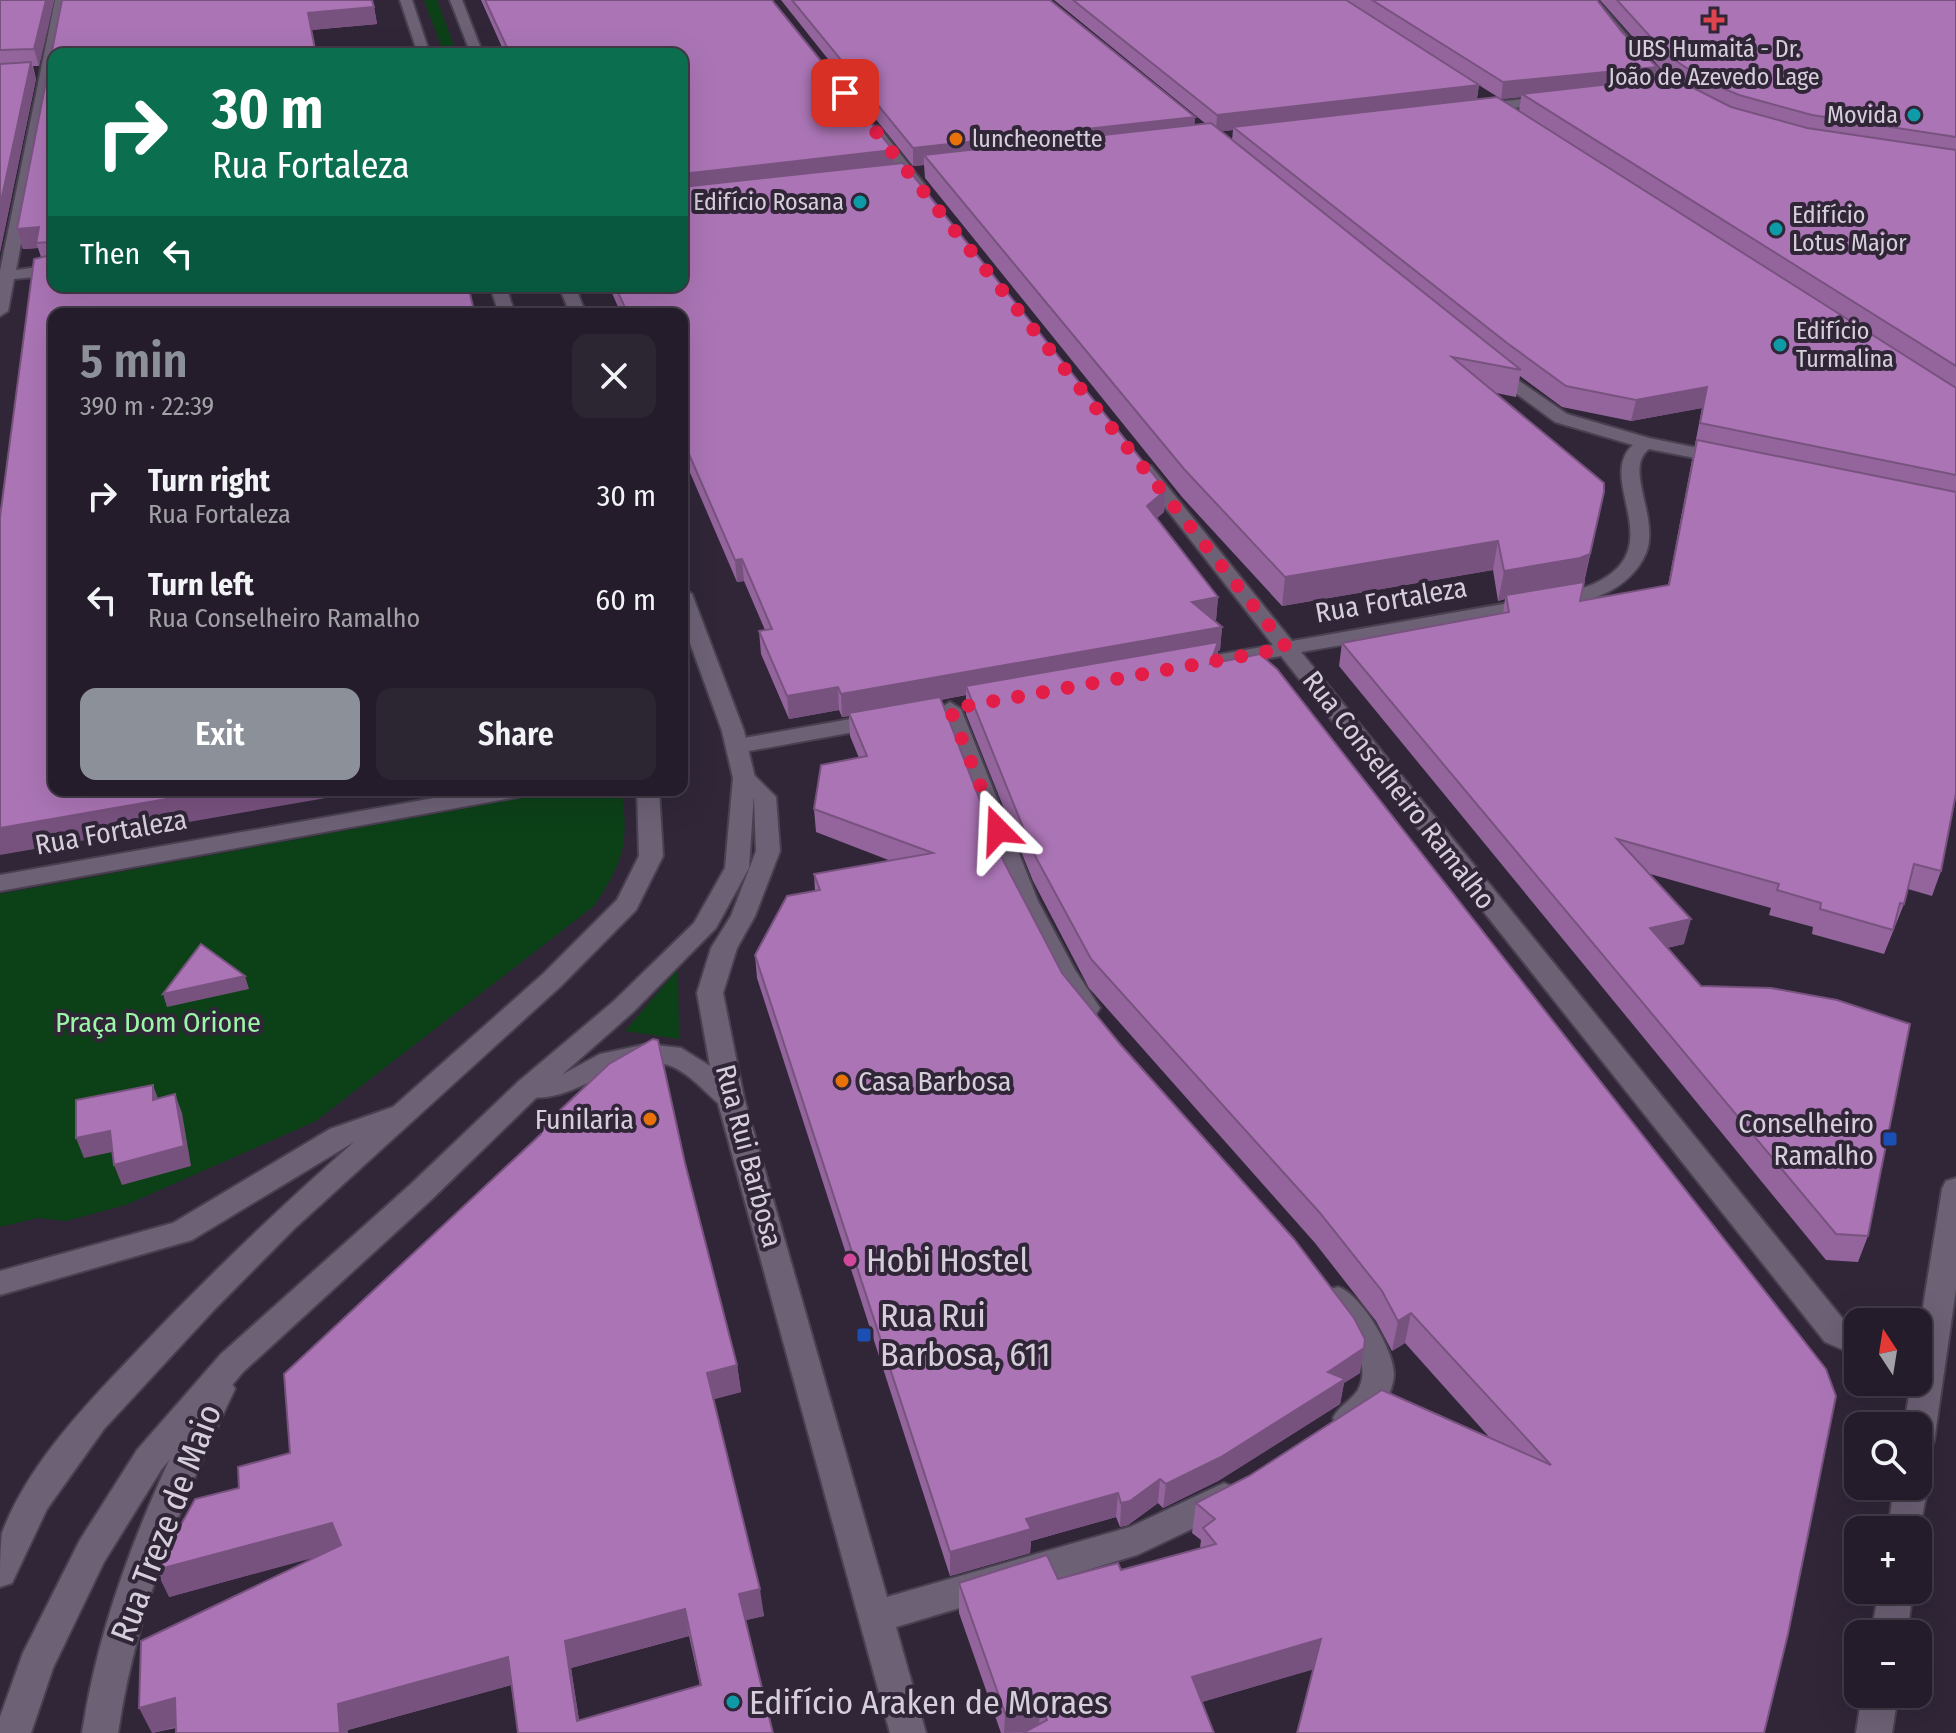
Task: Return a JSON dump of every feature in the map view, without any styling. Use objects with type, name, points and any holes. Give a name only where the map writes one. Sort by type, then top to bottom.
[{"type":"street","points":[[49,48],[61,0]]},
{"type":"street","points":[[406,0],[422,48]]},
{"type":"street","points":[[456,0],[475,48]]},
{"type":"street","points":[[1591,0],[1643,62],[1670,87],[1702,106]]},
{"type":"street","points":[[0,311],[3,276],[48,52]]},
{"type":"street","points":[[1655,88],[1670,87]]},
{"type":"street","points":[[1479,96],[1512,117]]},
{"type":"street","points":[[1465,110],[1561,99]]},
{"type":"street","points":[[863,117],[938,210]]},
{"type":"street","points":[[3,276],[48,271]]},
{"type":"street","points":[[1477,354],[1561,418],[1646,443],[1744,462]]},
{"type":"street","name":"Rua Fortaleza","points":[[1162,671],[1529,606],[1580,595],[1610,584],[1629,568],[1639,546],[1642,519],[1628,467],[1630,456],[1646,443]]},
{"type":"street","name":"Rua Conselheiro Ramalho","points":[[1135,457],[1508,927],[1836,1333],[1844,1337]]},
{"type":"street","name":"Rua Rui Barbosa","points":[[688,610],[738,746],[744,778],[765,797],[768,851],[743,916],[724,948],[710,993],[730,1098],[908,1733]]},
{"type":"street","points":[[950,709],[1018,882],[1077,995],[1105,1031]]},
{"type":"street","points":[[738,746],[905,717]]},
{"type":"street","points":[[13,1733],[36,1665],[92,1551],[149,1460],[232,1363],[421,1192],[529,1088],[623,1007],[704,928],[737,868],[744,778]]},
{"type":"street","name":"Rua Fortaleza","points":[[0,883],[484,796]]},
{"type":"street","points":[[0,1572],[35,1499],[93,1419],[193,1312],[284,1221],[552,980],[627,904],[651,856],[649,796]]},
{"type":"street","points":[[529,1088],[569,1083],[609,1061],[647,1053],[672,1055],[693,1066],[730,1098]]},
{"type":"street","points":[[0,1283],[182,1232],[340,1136],[405,1111]]},
{"type":"street","points":[[1932,1324],[1956,1189]]},
{"type":"street","points":[[1320,1275],[1363,1332],[1379,1363],[1378,1387],[1364,1408],[1324,1434]]},
{"type":"street","name":"Rua Treze de Maio","points":[[100,1733],[123,1613],[188,1452],[232,1363]]},
{"type":"street","points":[[877,1616],[1137,1540],[1244,1486]]},
{"type":"street","points":[[1874,1733],[1878,1708]]},
{"type":"green space","points":[[424,0],[437,0],[455,48],[442,48]]},
{"type":"green space","name":"Praça Dom Orione","points":[[533,796],[622,796],[624,808],[622,851],[612,877],[594,906],[316,1121],[126,1205],[66,1221],[38,1218],[0,1227],[0,894]]},
{"type":"green space","points":[[678,969],[679,1039],[625,1031]]},
{"type":"building","points":[[0,0],[46,0],[34,49],[0,50]]},
{"type":"building","points":[[62,0],[372,0],[374,7],[308,13],[315,48],[53,48]]},
{"type":"building","points":[[485,0],[772,0],[893,150],[688,173],[688,48],[507,48]]},
{"type":"building","points":[[792,0],[1050,0],[1195,117],[913,148]]},
{"type":"building","points":[[1073,0],[1346,0],[1479,85],[1217,115]]},
{"type":"building","points":[[1372,0],[1597,0],[1622,32],[1657,67],[1503,82]]},
{"type":"building","points":[[1617,0],[1956,0],[1956,137],[1812,115],[1739,95],[1706,81],[1666,54]]},
{"type":"building","points":[[31,62],[0,206],[0,64]]},
{"type":"building","points":[[48,71],[48,242],[36,243],[39,227],[17,229]]},
{"type":"building","points":[[1672,77],[1731,107],[1807,128],[1956,150],[1956,366],[1522,94]]},
{"type":"building","points":[[1497,97],[1956,388],[1956,475],[1700,423],[1707,387],[1636,400],[1566,386],[1233,127]]},
{"type":"building","points":[[1211,123],[1521,370],[1452,357],[1604,483],[1590,554],[1504,571],[1498,541],[1285,577],[1184,469],[924,155]]},
{"type":"building","points":[[903,163],[1166,490],[1147,506],[1218,597],[1192,602],[1222,627],[841,694],[838,687],[787,696],[759,631],[772,629],[742,559],[735,560],[688,452],[688,308],[625,308],[618,292],[688,292],[688,186]]},
{"type":"building","points":[[48,256],[48,292],[470,292],[474,308],[48,308],[48,796],[184,796],[0,828],[0,517],[34,259]]},
{"type":"building","points":[[1697,440],[1956,492],[1956,793],[1941,871],[1914,864],[1904,904],[1900,903],[1893,930],[1820,909],[1821,903],[1777,890],[1779,884],[1617,839],[1691,919],[1650,928],[1701,986],[1771,988],[1837,1000],[1910,1024],[1868,1236],[1836,1234],[1342,643],[1509,612],[1506,595],[1584,582],[1580,601],[1669,585]]},
{"type":"building","points":[[1218,642],[1210,664],[1260,654],[1277,669],[1826,1369],[1836,1396],[1788,1634],[1764,1733],[1297,1733],[1321,1639],[1192,1677],[1214,1733],[1023,1733],[1047,1720],[1040,1703],[1005,1713],[959,1583],[1047,1555],[1058,1579],[1118,1563],[1121,1570],[1216,1544],[1203,1528],[1215,1519],[1196,1503],[1249,1476],[1382,1390],[1551,1465],[1411,1313],[1398,1321],[1382,1291],[1320,1213],[1091,959],[1033,852],[966,686]]},
{"type":"building","points":[[940,697],[1003,860],[1062,973],[1120,1044],[1294,1239],[1354,1318],[1365,1339],[1364,1348],[1328,1372],[1345,1379],[1221,1457],[1166,1484],[1160,1479],[1130,1501],[1121,1503],[1118,1493],[1026,1519],[1031,1529],[950,1552],[755,955],[787,896],[820,890],[814,874],[933,853],[814,809],[821,765],[867,756],[849,713]]},
{"type":"building","points":[[201,944],[245,976],[163,994]]},
{"type":"building","points":[[653,1039],[658,1040],[685,1163],[737,1365],[707,1373],[760,1589],[739,1594],[773,1733],[518,1733],[508,1657],[338,1704],[340,1733],[176,1733],[175,1698],[139,1708],[141,1641],[341,1545],[332,1523],[156,1570],[195,1499],[239,1488],[238,1467],[290,1453],[284,1374],[541,1134],[541,1128],[609,1064]],"holes":[[[685,1609],[701,1685],[577,1721],[565,1641]]]},
{"type":"building","points":[[153,1085],[153,1100],[175,1094],[184,1146],[114,1165],[110,1131],[76,1138],[76,1100]]},
{"type":"place","name":"UBS Humaitá - Dr. João de Azevedo Lage","points":[[1714,20]]},
{"type":"place","name":"Movida","points":[[1914,115]]},
{"type":"place","name":"luncheonette","points":[[956,139]]},
{"type":"place","name":"Edifício Rosana","points":[[860,202]]},
{"type":"place","name":"Edifício Lotus Major","points":[[1776,229]]},
{"type":"place","name":"Edifício Turmalina","points":[[1780,345]]},
{"type":"place","name":"Casa Barbosa","points":[[842,1081]]},
{"type":"place","name":"Funilaria","points":[[650,1119]]},
{"type":"place","name":"Conselheiro Ramalho","points":[[1890,1139]]},
{"type":"place","name":"Hobi Hostel","points":[[850,1260]]},
{"type":"place","name":"Rua Rui Barbosa, 611","points":[[864,1335]]},
{"type":"place","name":"Edifício Araken de Moraes","points":[[733,1702]]},
{"type":"route","points":[[845,93],[1287,648],[950,709],[998,830]]}]
